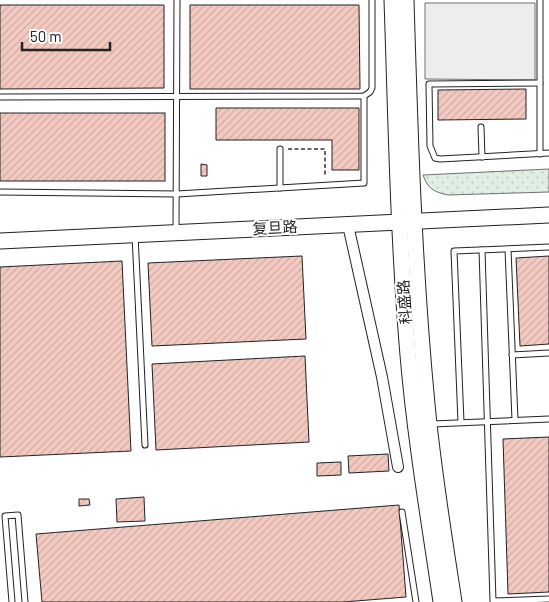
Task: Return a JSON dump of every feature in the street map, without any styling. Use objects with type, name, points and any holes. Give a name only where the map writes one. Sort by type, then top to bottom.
[{"type":"street","name":"科盛路","points":[[392,0],[406,222],[423,425],[441,602]]},
{"type":"street","name":"科盛路","points":[[406,0],[406,222]]},
{"type":"street","name":"复旦路","points":[[0,241],[549,215]]},
{"type":"street","points":[[348,225],[382,377],[398,467]]},
{"type":"street","name":"科盛路","points":[[423,425],[454,602]]},
{"type":"lane","points":[[176,233],[177,0]]},
{"type":"lane","points":[[0,97],[364,96],[372,88],[372,0]]},
{"type":"lane","points":[[540,0],[540,154]]},
{"type":"lane","points":[[540,83],[429,84],[431,154],[435,158],[440,159],[549,154]]},
{"type":"lane","points":[[0,192],[177,194],[364,183],[364,96]]},
{"type":"lane","points":[[481,127],[482,157]]},
{"type":"lane","points":[[280,149],[280,188]]},
{"type":"lane","points":[[135,235],[145,445]]},
{"type":"lane","points":[[460,422],[454,252],[549,248]]},
{"type":"lane","points":[[508,249],[515,420]]},
{"type":"lane","points":[[482,250],[493,601],[549,599]]},
{"type":"lane","points":[[512,355],[549,353]]},
{"type":"lane","points":[[423,425],[549,419]]},
{"type":"lane","points":[[402,512],[416,602]]},
{"type":"lane","points":[[12,602],[3,516],[18,515],[26,602]]},
{"type":"path","points":[[280,149],[325,148],[325,185]]},
{"type":"green space","points":[[549,169],[549,192],[448,195],[432,189],[427,184],[423,175]]},
{"type":"shaded area","points":[[425,3],[535,3],[535,80],[425,79]]},
{"type":"building","points":[[0,5],[164,5],[164,88],[0,89]]},
{"type":"building","points":[[190,5],[359,5],[360,89],[190,89]]},
{"type":"building","points":[[526,89],[526,119],[438,120],[438,90]]},
{"type":"building","points":[[216,108],[359,108],[359,170],[332,170],[332,140],[216,140]]},
{"type":"building","points":[[0,113],[165,113],[165,181],[0,181]]},
{"type":"building","points":[[201,164],[207,165],[207,176],[201,176]]},
{"type":"building","points":[[302,256],[306,339],[152,346],[148,263]]},
{"type":"building","points":[[549,256],[549,344],[520,346],[516,258]]},
{"type":"building","points":[[122,261],[131,451],[0,457],[0,267]]},
{"type":"building","points":[[305,356],[309,442],[156,450],[152,364]]},
{"type":"building","points":[[549,437],[549,592],[508,594],[503,439]]},
{"type":"building","points":[[388,454],[389,471],[349,473],[348,456]]},
{"type":"building","points":[[341,462],[341,475],[317,476],[317,463]]},
{"type":"building","points":[[144,497],[145,521],[117,522],[116,499]]},
{"type":"building","points":[[79,499],[89,499],[90,505],[79,506]]},
{"type":"building","points":[[399,505],[406,597],[343,602],[42,602],[36,534]]}]
